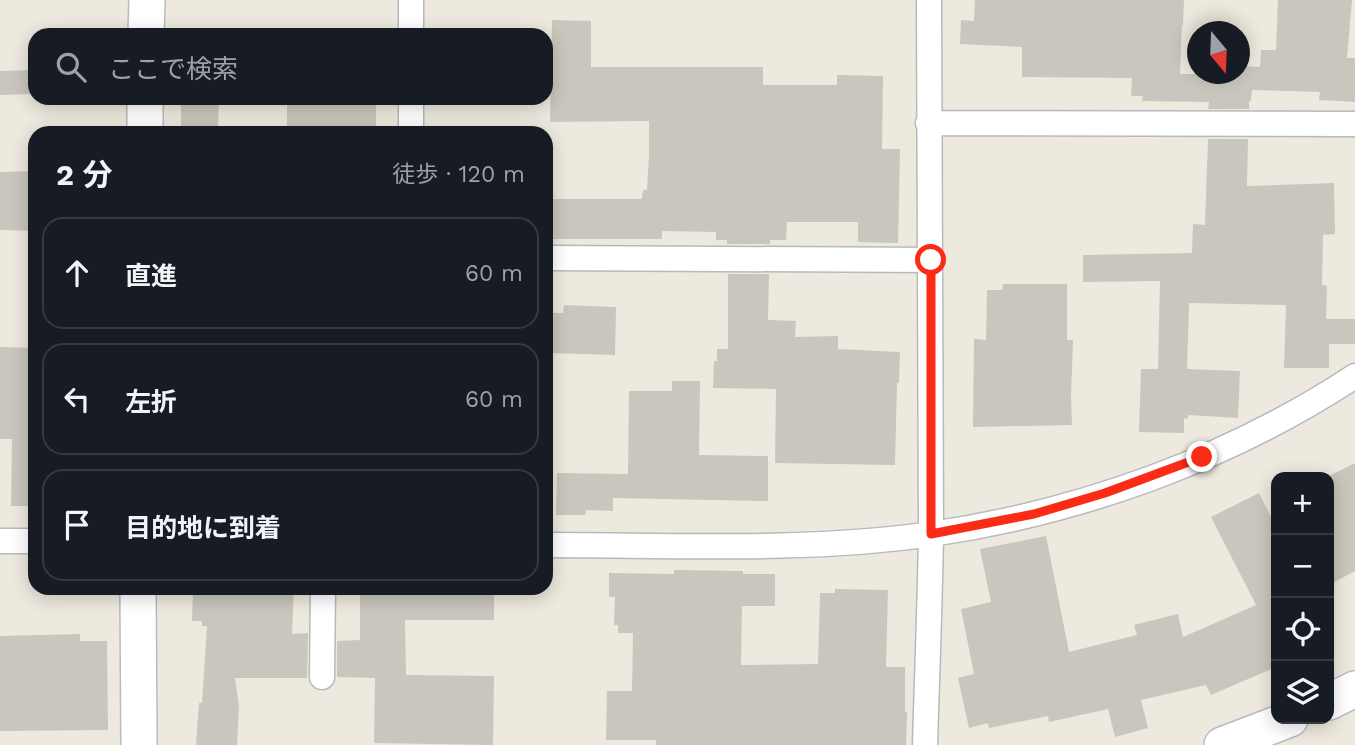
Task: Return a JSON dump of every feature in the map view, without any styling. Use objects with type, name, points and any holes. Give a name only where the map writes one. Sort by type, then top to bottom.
[{"type":"street","points":[[146,28],[147,0]]},
{"type":"street","points":[[411,0],[411,28]]},
{"type":"street","points":[[925,745],[931,534],[929,0]]},
{"type":"street","points":[[145,105],[145,126]]},
{"type":"street","points":[[411,105],[411,126]]},
{"type":"street","points":[[928,123],[1355,124]]},
{"type":"street","points":[[553,258],[931,260]]},
{"type":"street","points":[[553,545],[779,545],[878,540],[931,534],[1034,514],[1165,472],[1248,438],[1318,400],[1355,376]]},
{"type":"street","points":[[0,541],[28,541]]},
{"type":"street","points":[[138,595],[139,745]]},
{"type":"street","points":[[321,677],[323,595]]},
{"type":"street","points":[[1334,700],[1355,689]]},
{"type":"street","points":[[1222,745],[1277,724]]},
{"type":"building","points":[[975,0],[1184,0],[1180,74],[1187,74],[1187,84],[1250,84],[1250,66],[1260,67],[1261,50],[1276,50],[1278,0],[1352,0],[1347,58],[1355,58],[1355,102],[1319,100],[1320,92],[1252,90],[1249,109],[1208,109],[1209,102],[1142,101],[1143,96],[1131,96],[1132,78],[1022,77],[1022,47],[960,44],[961,20],[974,21]]},
{"type":"building","points":[[552,20],[591,21],[591,67],[763,67],[763,85],[837,85],[837,75],[883,76],[882,149],[900,149],[898,243],[858,242],[858,222],[787,222],[786,240],[770,240],[770,244],[727,244],[727,240],[716,240],[716,232],[662,231],[662,239],[553,239],[553,199],[642,199],[643,190],[647,190],[649,121],[550,122],[550,105],[553,105]]},
{"type":"building","points":[[28,70],[28,94],[0,95],[0,71]]},
{"type":"building","points":[[181,105],[219,105],[218,126],[181,126]]},
{"type":"building","points":[[287,105],[376,105],[376,126],[287,126]]},
{"type":"building","points":[[1208,139],[1248,139],[1247,186],[1334,183],[1335,234],[1323,235],[1322,285],[1327,286],[1326,319],[1355,319],[1355,344],[1329,344],[1329,368],[1284,368],[1286,305],[1189,303],[1187,369],[1240,371],[1238,418],[1188,415],[1188,418],[1184,419],[1184,433],[1139,432],[1141,369],[1158,369],[1160,281],[1083,282],[1083,255],[1192,253],[1193,224],[1205,225]]},
{"type":"building","points":[[28,171],[28,231],[0,230],[0,172]]},
{"type":"building","points":[[728,274],[769,274],[768,320],[796,321],[795,337],[838,336],[838,349],[900,352],[895,465],[775,463],[776,389],[713,388],[717,349],[728,349]]},
{"type":"building","points":[[1003,284],[1067,284],[1067,340],[1073,340],[1072,425],[973,427],[974,339],[986,340],[987,290],[1002,290]]},
{"type":"building","points":[[564,305],[616,307],[615,355],[553,353],[553,313],[563,313]]},
{"type":"building","points":[[0,347],[28,348],[28,506],[11,506],[12,439],[0,439]]},
{"type":"building","points":[[672,381],[700,381],[699,455],[768,456],[768,501],[613,498],[613,511],[586,510],[585,515],[556,515],[557,473],[628,474],[629,391],[672,391]]},
{"type":"building","points":[[1355,463],[1355,571],[1334,582],[1334,535],[1334,474]]},
{"type":"building","points":[[1259,493],[1271,517],[1271,669],[1211,695],[1206,685],[1141,700],[1148,728],[1115,737],[1108,709],[1049,722],[1048,716],[989,728],[988,723],[969,728],[958,678],[974,674],[961,609],[991,602],[980,549],[1046,536],[1069,652],[1137,635],[1134,625],[1178,614],[1183,637],[1256,605],[1211,517]]},
{"type":"building","points":[[674,570],[775,574],[775,606],[742,606],[741,665],[818,664],[820,593],[835,593],[835,589],[888,590],[886,667],[905,667],[906,745],[656,745],[656,740],[606,740],[607,691],[632,691],[633,633],[618,633],[618,625],[614,625],[615,597],[609,597],[609,573],[674,574]]},
{"type":"building","points":[[193,595],[294,595],[292,634],[308,633],[307,678],[235,678],[239,706],[237,745],[196,745],[199,703],[202,703],[207,626],[202,626],[202,621],[192,621]]},
{"type":"building","points":[[360,595],[494,595],[494,620],[405,620],[406,675],[494,676],[493,745],[374,743],[375,678],[337,677],[337,641],[360,640]]},
{"type":"building","points":[[80,634],[80,641],[107,641],[108,730],[0,731],[0,636]]},
{"type":"route","points":[[931,260],[931,534],[1034,514],[1105,493],[1202,457]]}]
